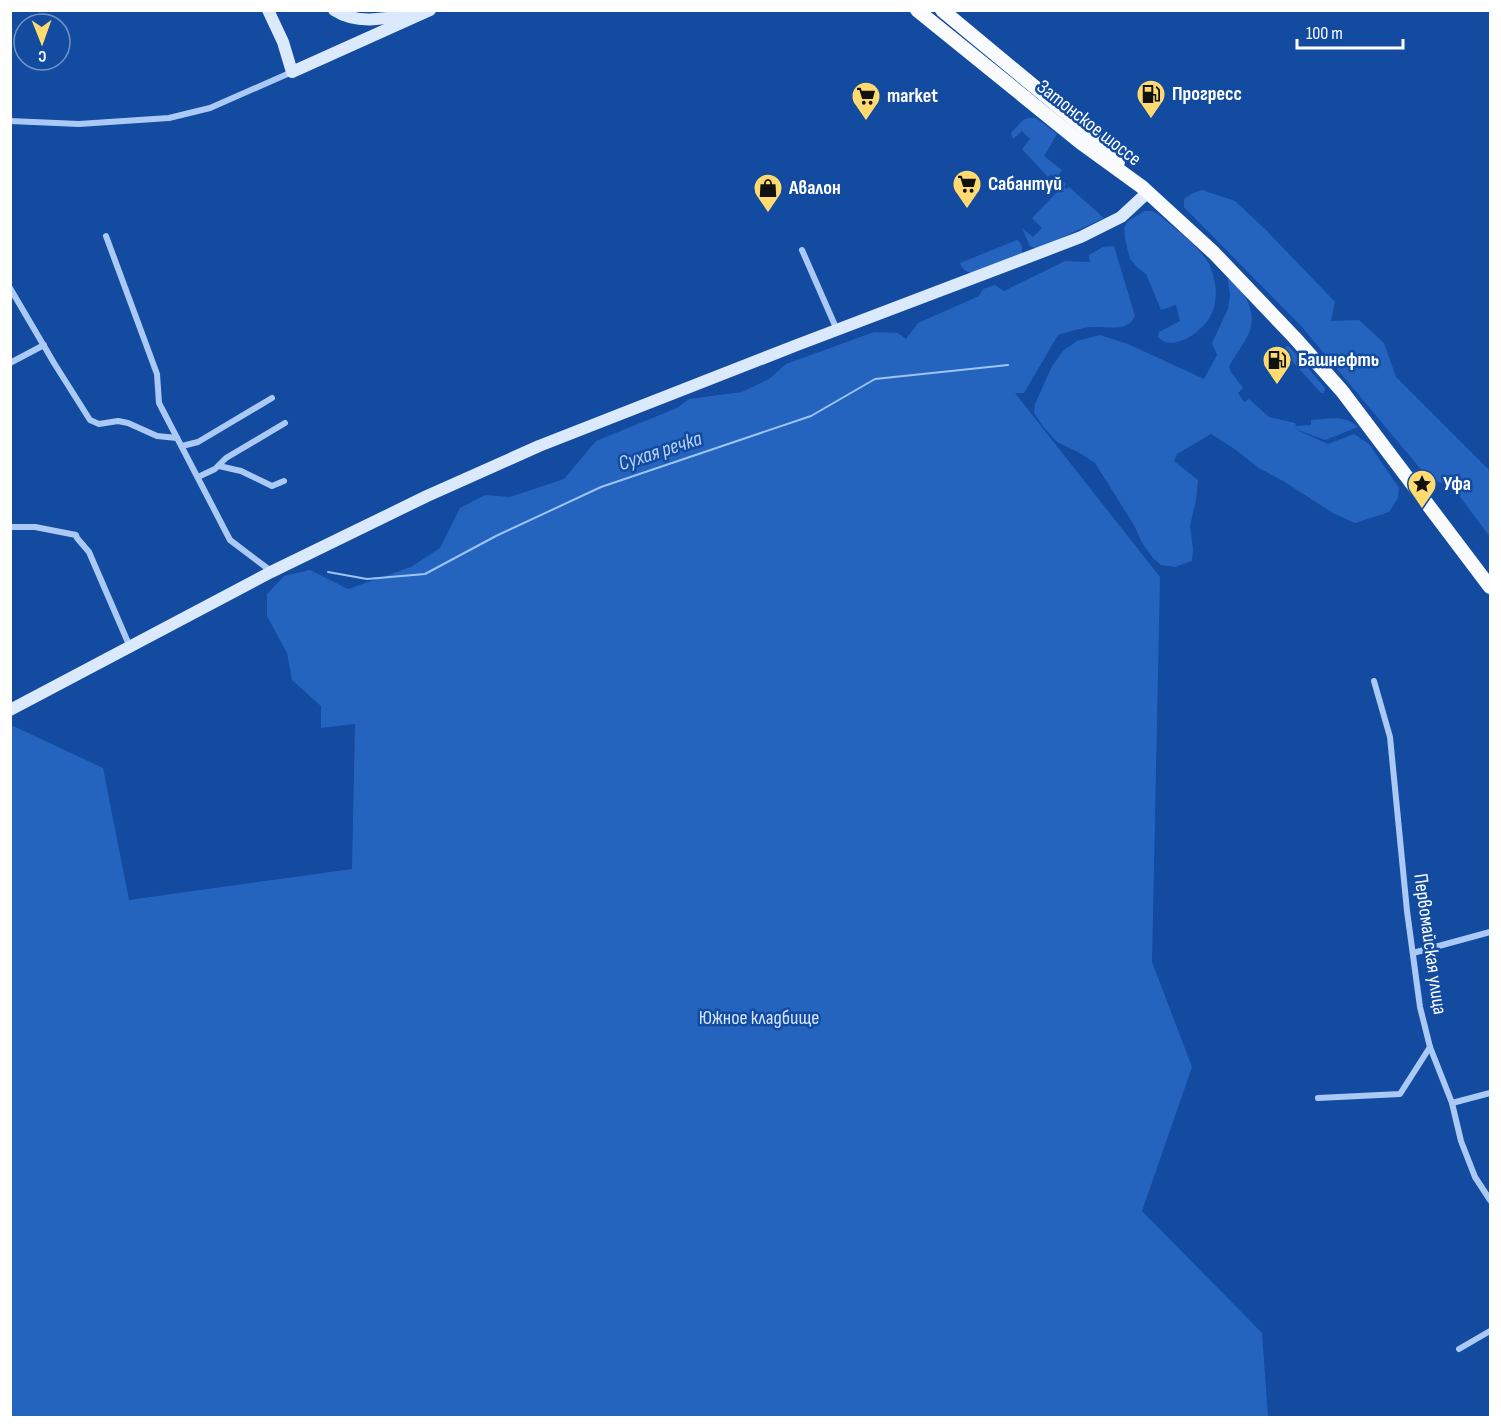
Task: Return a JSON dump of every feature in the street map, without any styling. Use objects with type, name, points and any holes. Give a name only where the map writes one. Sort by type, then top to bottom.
[{"type":"main road","points":[[268,10],[283,42],[292,72],[430,10]]},
{"type":"main road","points":[[334,10],[342,15],[368,21],[424,10]]},
{"type":"main road","points":[[911,10],[935,24]]},
{"type":"main road","name":"Затонское шоссе","points":[[917,10],[1080,142],[1145,190]]},
{"type":"main road","name":"Затонское шоссе","points":[[942,10],[1088,131],[1145,190]]},
{"type":"main road","points":[[10,710],[271,572],[427,496],[539,446],[1096,230],[1127,213],[1145,190],[1252,291],[1342,392],[1491,587]]},
{"type":"street","points":[[10,122],[79,124],[169,118],[210,108],[292,72]]},
{"type":"street","points":[[106,236],[157,374],[159,403],[230,540],[271,572]]},
{"type":"street","points":[[802,250],[837,330]]},
{"type":"street","points":[[10,288],[90,420],[99,424],[118,421],[128,423],[157,436],[177,438]]},
{"type":"street","points":[[10,363],[44,345]]},
{"type":"street","points":[[182,446],[198,442],[272,398]]},
{"type":"street","points":[[198,477],[215,469],[226,458],[285,423]]},
{"type":"street","points":[[219,466],[241,471],[273,486],[284,481]]},
{"type":"street","points":[[10,527],[35,527],[76,535],[89,552],[130,647]]},
{"type":"street","name":"Первомайская улица","points":[[1374,681],[1390,737],[1407,911],[1420,1007],[1430,1047],[1452,1103],[1461,1142],[1474,1177],[1491,1200]]},
{"type":"street","points":[[1413,953],[1491,932]]},
{"type":"street","points":[[1318,1098],[1400,1094],[1430,1047]]},
{"type":"street","points":[[1452,1103],[1491,1093]]},
{"type":"street","points":[[1459,1349],[1491,1331]]},
{"type":"green space","points":[[1036,118],[1057,134],[1044,156],[1062,170],[1058,177],[1066,184],[1064,187],[1066,189],[1069,187],[1104,218],[1037,249],[1030,246],[1022,228],[1033,237],[1042,228],[1032,218],[1059,190],[1054,183],[1057,180],[1051,174],[1048,177],[1022,149],[1030,139],[1022,131],[1013,139],[1011,133],[1023,120]]},
{"type":"green space","points":[[1202,190],[1235,201],[1266,230],[1335,302],[1331,321],[1359,320],[1384,343],[1396,377],[1490,471],[1490,537],[1452,486],[1429,479],[1302,327],[1184,207],[1184,199]]},
{"type":"green space","points":[[1145,211],[1153,211],[1159,215],[1205,257],[1216,290],[1213,309],[1207,321],[1188,338],[1172,343],[1164,342],[1158,337],[1159,332],[1180,321],[1176,305],[1161,310],[1146,274],[1130,259],[1125,239],[1124,228],[1128,221]]},
{"type":"green space","points":[[1017,240],[1022,246],[1022,254],[971,273],[964,270],[960,263]]},
{"type":"green space","name":"Южное кладбище","points":[[1114,246],[1135,316],[1132,321],[1122,327],[1087,328],[1058,335],[1024,393],[1015,393],[1160,577],[1152,962],[1192,1067],[1142,1211],[1262,1333],[1268,1417],[11,1417],[11,725],[103,768],[129,900],[352,869],[355,724],[321,728],[321,706],[292,680],[287,653],[267,616],[267,594],[284,576],[310,570],[348,589],[411,567],[440,548],[460,508],[485,495],[510,497],[564,479],[596,441],[677,408],[689,399],[742,392],[769,379],[786,364],[874,332],[898,333],[906,339],[918,323],[979,296],[983,289],[995,285],[1004,291],[1065,261],[1090,262],[1089,255],[1103,247]]},
{"type":"green space","points":[[1228,278],[1244,295],[1251,309],[1249,333],[1229,367],[1243,388],[1238,393],[1244,402],[1249,399],[1269,417],[1295,423],[1296,426],[1311,425],[1311,420],[1330,418],[1348,420],[1353,423],[1358,427],[1325,440],[1293,428],[1328,444],[1354,434],[1369,444],[1399,488],[1398,498],[1389,512],[1355,523],[1333,513],[1259,468],[1211,434],[1177,454],[1174,461],[1198,480],[1190,526],[1192,561],[1175,567],[1161,565],[1142,543],[1134,525],[1095,463],[1057,442],[1034,413],[1035,404],[1052,366],[1064,350],[1077,341],[1100,335],[1128,344],[1204,379],[1217,355],[1212,343],[1228,309],[1230,296]]},
{"type":"green space","points":[[1287,346],[1325,388],[1324,393],[1321,393],[1283,351],[1283,348]]},
{"type":"waterway","name":"Сухая речка","points":[[328,572],[367,579],[425,574],[496,536],[601,487],[811,416],[875,379],[1008,365]]},
{"type":"place","name":"Прогресс","points":[[1151,120]]},
{"type":"place","name":"market","points":[[866,122]]},
{"type":"place","name":"Сабантуй","points":[[967,210]]},
{"type":"place","name":"Авалон","points":[[768,214]]},
{"type":"place","name":"Башнефть","points":[[1277,386]]},
{"type":"place","name":"Уфа","points":[[1422,510]]}]
